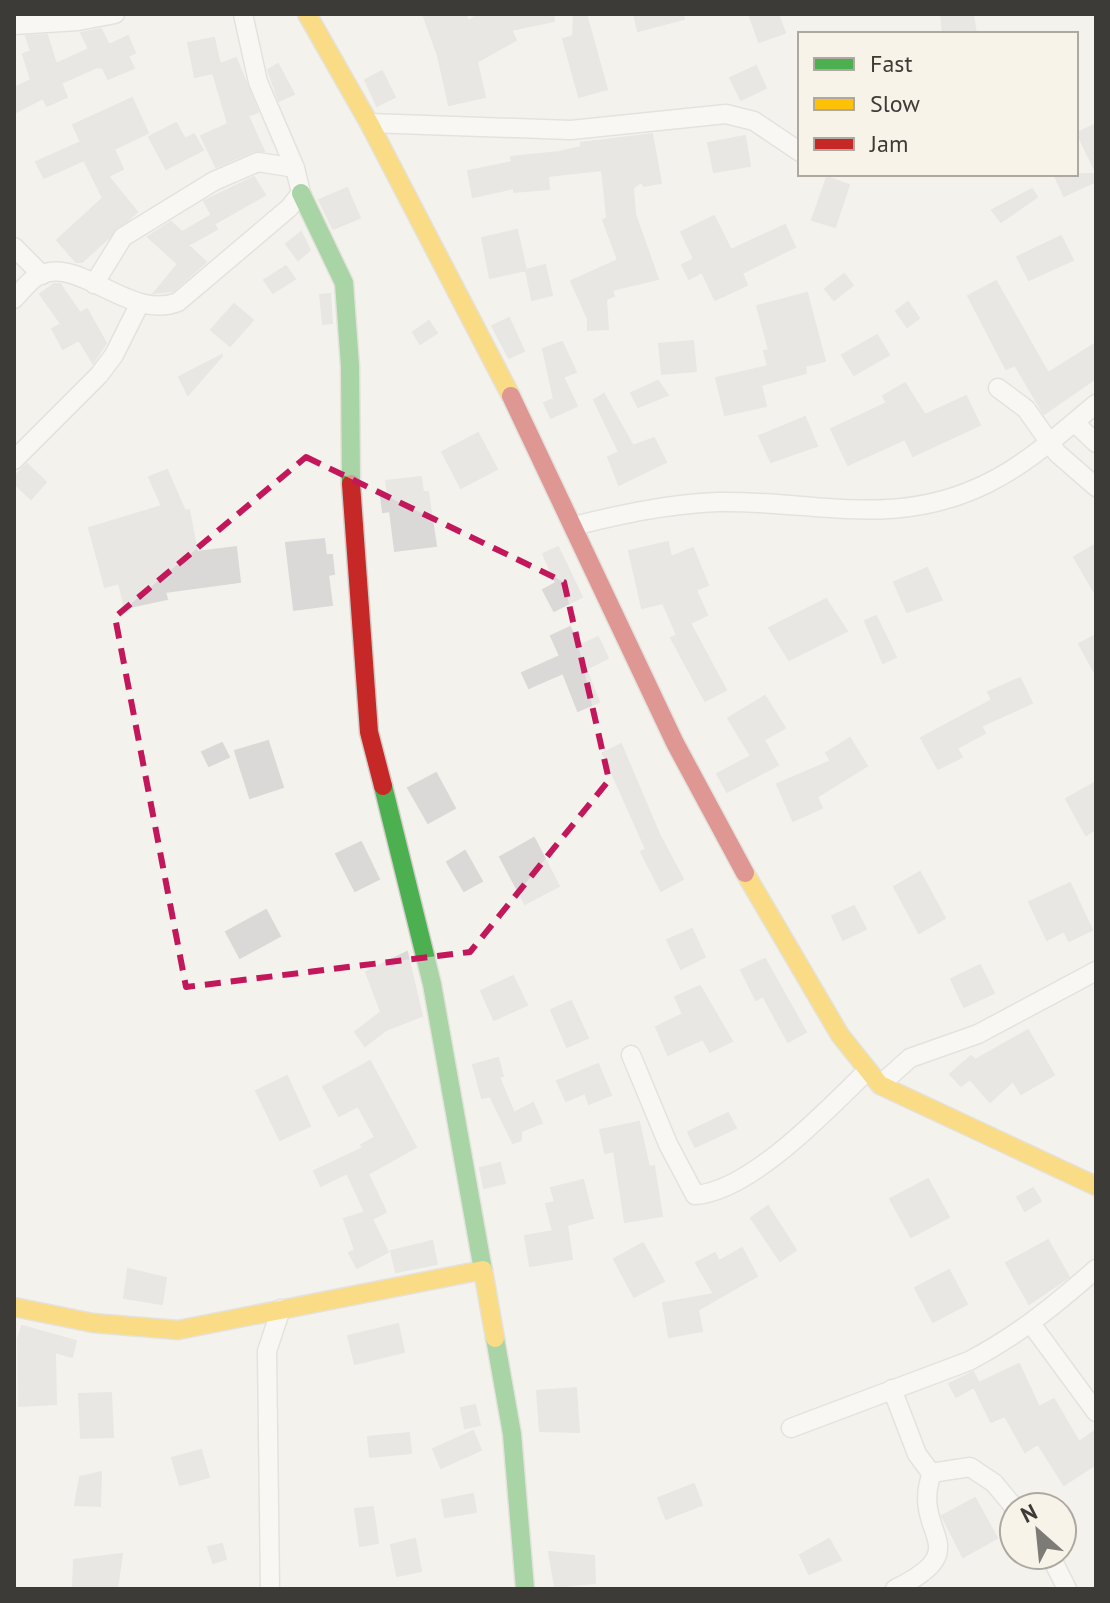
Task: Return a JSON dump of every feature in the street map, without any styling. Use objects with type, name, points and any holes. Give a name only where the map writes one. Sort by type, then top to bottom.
[{"type":"street","points":[[14,25],[78,21],[115,14]]},
{"type":"street","points":[[243,14],[258,82],[295,168],[309,216],[344,283],[350,366],[351,500],[369,732],[432,984],[512,1434],[525,1589]]},
{"type":"street","points":[[307,14],[369,123],[501,376],[675,743],[729,845],[832,1022],[873,1079],[1096,1186]]},
{"type":"street","points":[[369,123],[571,130],[726,114],[754,121],[798,151]]},
{"type":"street","points":[[94,284],[123,237],[214,181],[258,162],[295,168]]},
{"type":"street","points":[[14,299],[42,275],[64,271],[140,303],[166,307],[178,302],[289,208],[301,193]]},
{"type":"street","points":[[14,247],[42,275]]},
{"type":"street","points":[[14,460],[99,375],[114,355],[140,303]]},
{"type":"street","points":[[998,388],[1026,409],[1057,453],[1096,487]]},
{"type":"street","points":[[574,526],[644,508],[717,502],[877,512],[919,506],[988,483],[1050,441],[1096,404]]},
{"type":"street","points":[[1074,422],[1096,443]]},
{"type":"street","points":[[631,1055],[668,1144],[695,1195],[724,1187],[768,1160],[873,1079],[910,1058],[978,1034],[1096,971]]},
{"type":"street","points":[[791,1428],[969,1361],[1032,1325],[1096,1269]]},
{"type":"street","points":[[14,1307],[93,1323],[178,1330],[483,1270]]},
{"type":"street","points":[[270,1589],[267,1351],[281,1309]]},
{"type":"street","points":[[1032,1325],[1096,1412]]},
{"type":"street","points":[[892,1389],[917,1454],[932,1473]]},
{"type":"street","points":[[932,1473],[970,1467],[1001,1491]]},
{"type":"street","points":[[895,1589],[933,1568],[938,1558],[936,1532],[927,1509],[925,1492],[932,1473]]},
{"type":"street","points":[[1058,1571],[1067,1589]]},
{"type":"highlighted area","points":[[306,457],[564,582],[609,780],[470,952],[186,987],[115,617]]},
{"type":"building","points":[[423,14],[466,14],[468,21],[481,14],[553,14],[554,21],[511,30],[516,40],[477,62],[485,97],[449,105],[438,56]]},
{"type":"building","points":[[574,14],[586,14],[607,89],[579,97],[563,39],[573,36]]},
{"type":"building","points":[[634,14],[683,14],[684,19],[638,31]]},
{"type":"building","points":[[749,14],[778,14],[785,33],[759,42]]},
{"type":"building","points":[[941,14],[973,14],[976,32],[943,32]]},
{"type":"building","points":[[101,29],[109,45],[128,36],[135,53],[128,56],[134,68],[108,79],[103,68],[97,67],[61,83],[67,97],[47,106],[43,98],[14,113],[14,88],[31,80],[23,54],[31,51],[26,36],[47,35],[56,64],[89,49],[81,33]]},
{"type":"building","points":[[214,38],[220,64],[236,58],[258,112],[248,116],[264,151],[253,151],[216,167],[201,136],[228,124],[213,73],[195,77],[188,43]]},
{"type":"building","points":[[278,64],[294,94],[279,101],[268,70]]},
{"type":"building","points":[[756,66],[766,88],[741,100],[730,78]]},
{"type":"building","points":[[382,71],[395,97],[377,106],[365,80]]},
{"type":"building","points":[[132,98],[148,133],[114,149],[123,169],[108,176],[137,212],[82,262],[76,262],[57,240],[103,198],[84,160],[44,178],[36,162],[81,142],[73,125]]},
{"type":"building","points":[[176,123],[185,139],[194,134],[203,150],[166,169],[149,137]]},
{"type":"building","points":[[1096,124],[1096,172],[1078,135]]},
{"type":"building","points":[[652,134],[661,183],[644,186],[641,182],[633,188],[635,214],[658,279],[612,290],[614,296],[606,299],[608,329],[588,330],[588,319],[571,281],[618,260],[603,220],[607,218],[602,170],[548,176],[549,189],[514,192],[514,188],[473,197],[468,171],[512,162],[511,157],[559,152],[581,147],[581,143]]},
{"type":"building","points":[[745,136],[750,166],[714,172],[708,143]]},
{"type":"building","points":[[1096,174],[1096,181],[1064,196],[1055,176]]},
{"type":"building","points":[[254,177],[265,195],[216,223],[204,201]]},
{"type":"building","points":[[827,177],[849,185],[835,227],[812,220]]},
{"type":"building","points":[[347,188],[360,218],[333,229],[319,200]]},
{"type":"building","points":[[1032,189],[1037,197],[1001,222],[992,210]]},
{"type":"building","points":[[210,216],[217,229],[188,245],[206,262],[173,291],[154,293],[178,264],[148,237],[171,222],[182,232]]},
{"type":"building","points":[[714,216],[731,250],[785,225],[795,247],[742,273],[747,285],[715,300],[702,272],[689,279],[682,265],[694,259],[681,232]]},
{"type":"building","points":[[517,230],[526,270],[490,278],[482,238]]},
{"type":"building","points":[[301,232],[310,250],[298,260],[286,244]]},
{"type":"building","points":[[1061,236],[1073,260],[1029,280],[1017,257]]},
{"type":"building","points":[[545,265],[552,295],[532,300],[526,270]]},
{"type":"building","points":[[286,266],[295,279],[273,293],[264,280]]},
{"type":"building","points":[[844,274],[853,285],[834,300],[825,289]]},
{"type":"building","points":[[996,281],[1048,373],[1096,343],[1096,378],[1044,414],[1015,365],[1006,369],[968,296]]},
{"type":"building","points":[[54,284],[60,284],[80,313],[87,309],[106,343],[93,363],[79,340],[63,349],[52,329],[61,324],[40,294]]},
{"type":"building","points":[[807,293],[825,361],[805,366],[806,373],[761,385],[766,406],[725,415],[716,378],[768,366],[764,351],[769,350],[757,306]]},
{"type":"building","points":[[330,294],[332,323],[323,324],[320,295]]},
{"type":"building","points":[[908,302],[919,318],[907,327],[896,311]]},
{"type":"building","points":[[234,304],[253,320],[230,346],[211,330]]},
{"type":"building","points":[[509,318],[524,351],[509,358],[492,326]]},
{"type":"building","points":[[429,321],[437,333],[420,344],[413,332]]},
{"type":"building","points":[[877,335],[889,355],[854,375],[842,355]]},
{"type":"building","points":[[693,341],[696,371],[662,374],[659,344]]},
{"type":"building","points":[[562,342],[576,372],[563,377],[577,406],[551,418],[544,403],[554,399],[543,349]]},
{"type":"building","points":[[222,356],[188,395],[179,377]]},
{"type":"building","points":[[658,381],[668,395],[638,407],[631,393]]},
{"type":"building","points":[[905,383],[925,415],[966,396],[980,425],[913,456],[905,439],[848,465],[831,429],[887,403],[883,396]]},
{"type":"building","points":[[604,394],[633,446],[654,438],[666,462],[619,485],[608,457],[619,452],[594,400]]},
{"type":"building","points":[[805,417],[817,446],[771,462],[759,436]]},
{"type":"building","points":[[478,433],[497,469],[461,488],[442,452]]},
{"type":"building","points":[[27,464],[46,482],[31,499],[14,483],[14,477]]},
{"type":"building","points":[[167,470],[185,511],[189,510],[197,552],[236,547],[240,582],[165,592],[167,599],[125,608],[119,583],[105,587],[89,528],[162,506],[149,477]]},
{"type":"building","points":[[421,477],[423,492],[428,492],[436,546],[395,551],[390,511],[383,512],[381,496],[388,495],[386,481]]},
{"type":"building","points":[[324,539],[326,555],[332,555],[334,574],[328,575],[332,605],[294,610],[286,543]]},
{"type":"building","points":[[668,542],[671,557],[693,548],[708,585],[696,590],[707,615],[690,623],[726,690],[705,701],[671,638],[677,635],[663,603],[642,608],[629,551]]},
{"type":"building","points":[[1096,544],[1096,595],[1074,557]]},
{"type":"building","points":[[558,547],[582,597],[554,611],[543,590],[556,583],[543,554]]},
{"type":"building","points":[[927,568],[942,600],[907,612],[894,582]]},
{"type":"building","points":[[826,599],[847,631],[789,660],[769,628]]},
{"type":"building","points":[[876,616],[896,657],[883,663],[865,621]]},
{"type":"building","points":[[570,627],[579,646],[598,637],[608,658],[586,669],[599,702],[578,711],[563,673],[529,688],[522,673],[560,656],[551,636]]},
{"type":"building","points":[[1096,635],[1096,675],[1079,644]]},
{"type":"building","points":[[1020,678],[1032,703],[981,726],[985,733],[957,748],[962,757],[938,769],[921,738],[992,700],[988,692]]},
{"type":"building","points":[[765,696],[785,728],[764,740],[778,765],[727,792],[717,774],[751,756],[728,718]]},
{"type":"building","points":[[850,738],[867,766],[817,797],[822,808],[793,821],[777,784],[831,761],[826,753]]},
{"type":"building","points":[[268,741],[283,787],[250,798],[235,751]]},
{"type":"building","points":[[222,743],[229,757],[209,766],[202,752]]},
{"type":"building","points":[[621,744],[659,834],[683,879],[661,891],[641,852],[646,849],[603,753]]},
{"type":"building","points":[[436,773],[455,808],[428,823],[408,788]]},
{"type":"building","points":[[1096,782],[1096,829],[1086,835],[1066,799]]},
{"type":"building","points":[[534,838],[559,886],[525,904],[500,857]]},
{"type":"building","points":[[361,842],[379,879],[355,891],[336,854]]},
{"type":"building","points":[[465,851],[482,881],[464,891],[447,862]]},
{"type":"building","points":[[920,872],[945,918],[919,933],[894,887]]},
{"type":"building","points":[[1070,883],[1092,930],[1069,941],[1064,931],[1047,940],[1029,902]]},
{"type":"building","points":[[854,906],[866,929],[843,940],[832,916]]},
{"type":"building","points":[[266,910],[280,936],[240,958],[226,932]]},
{"type":"building","points":[[692,929],[705,957],[681,969],[667,940]]},
{"type":"building","points":[[407,952],[422,1016],[386,1030],[365,1046],[355,1032],[381,1012],[366,972]]},
{"type":"building","points":[[765,959],[806,1032],[788,1042],[763,996],[756,1000],[741,970]]},
{"type":"building","points":[[980,965],[994,993],[964,1007],[951,979]]},
{"type":"building","points":[[513,976],[527,1005],[494,1020],[481,991]]},
{"type":"building","points":[[700,986],[732,1041],[710,1052],[703,1039],[668,1055],[656,1027],[683,1014],[675,997]]},
{"type":"building","points":[[571,1001],[588,1038],[567,1047],[551,1010]]},
{"type":"building","points":[[1028,1030],[1054,1075],[1021,1094],[1013,1081],[990,1102],[970,1079],[961,1086],[950,1074],[971,1056],[975,1060]]},
{"type":"building","points":[[498,1058],[503,1076],[499,1077],[514,1113],[533,1103],[542,1123],[521,1131],[521,1140],[513,1143],[490,1096],[482,1098],[473,1065]]},
{"type":"building","points":[[370,1061],[416,1147],[368,1174],[386,1212],[372,1219],[388,1252],[357,1268],[349,1253],[355,1250],[344,1219],[365,1212],[347,1173],[321,1186],[314,1171],[363,1148],[361,1145],[375,1137],[358,1106],[339,1116],[323,1087]]},
{"type":"building","points":[[598,1064],[611,1095],[589,1104],[585,1093],[566,1101],[557,1081]]},
{"type":"building","points":[[287,1076],[310,1126],[280,1140],[256,1091]]},
{"type":"building","points":[[728,1113],[736,1128],[695,1147],[688,1132]]},
{"type":"building","points":[[639,1122],[649,1167],[654,1166],[662,1216],[625,1222],[614,1151],[605,1153],[600,1130]]},
{"type":"building","points":[[500,1163],[505,1183],[484,1188],[480,1168]]},
{"type":"building","points":[[928,1179],[949,1217],[911,1237],[890,1199]]},
{"type":"building","points":[[583,1180],[593,1218],[567,1225],[572,1259],[530,1266],[525,1236],[553,1231],[546,1204],[555,1202],[551,1188]]},
{"type":"building","points":[[1033,1188],[1041,1201],[1025,1211],[1017,1197]]},
{"type":"building","points":[[768,1206],[796,1250],[780,1261],[751,1218]]},
{"type":"building","points":[[1048,1240],[1069,1277],[1029,1304],[1006,1263]]},
{"type":"building","points":[[432,1241],[437,1264],[396,1272],[391,1251]]},
{"type":"building","points":[[643,1243],[664,1281],[634,1297],[614,1259]]},
{"type":"building","points":[[742,1248],[757,1276],[698,1310],[702,1331],[669,1337],[663,1303],[714,1294],[696,1263],[715,1253],[719,1261]]},
{"type":"building","points":[[128,1269],[166,1278],[162,1304],[124,1298]]},
{"type":"building","points":[[949,1270],[967,1304],[933,1322],[915,1288]]},
{"type":"building","points":[[398,1324],[404,1352],[355,1364],[348,1336]]},
{"type":"building","points":[[22,1326],[76,1341],[72,1357],[55,1352],[56,1404],[19,1406],[18,1339]]},
{"type":"building","points":[[1019,1364],[1039,1407],[1054,1399],[1079,1442],[1096,1430],[1096,1464],[1064,1485],[1038,1444],[1025,1452],[1005,1416],[991,1422],[974,1387],[956,1397],[949,1384],[973,1372],[979,1383]]},
{"type":"building","points":[[576,1388],[579,1432],[540,1431],[537,1391]]},
{"type":"building","points":[[111,1393],[113,1437],[81,1438],[79,1394]]},
{"type":"building","points":[[475,1405],[480,1425],[465,1428],[461,1408]]},
{"type":"building","points":[[473,1431],[481,1450],[441,1468],[433,1449]]},
{"type":"building","points":[[409,1433],[411,1453],[370,1457],[368,1437]]},
{"type":"building","points":[[201,1450],[209,1477],[180,1485],[172,1458]]},
{"type":"building","points":[[101,1472],[100,1506],[75,1505],[80,1477]]},
{"type":"building","points":[[694,1484],[702,1505],[666,1519],[658,1498]]},
{"type":"building","points":[[473,1494],[476,1512],[445,1517],[442,1500]]},
{"type":"building","points":[[975,1498],[997,1538],[963,1557],[942,1516]]},
{"type":"building","points":[[373,1507],[378,1543],[360,1546],[355,1509]]},
{"type":"building","points":[[415,1539],[421,1571],[397,1576],[391,1545]]},
{"type":"building","points":[[829,1539],[841,1560],[809,1574],[800,1555]]},
{"type":"building","points":[[222,1544],[226,1559],[213,1563],[208,1547]]},
{"type":"building","points":[[549,1552],[594,1556],[595,1583],[555,1587]]},
{"type":"building","points":[[122,1554],[117,1589],[73,1589],[74,1560]]},
{"type":"traffic: fast","points":[[301,193],[344,283],[350,366],[351,484]]},
{"type":"traffic: fast","points":[[383,786],[432,984],[483,1270]]},
{"type":"traffic: fast","points":[[495,1338],[512,1434],[525,1589]]},
{"type":"traffic: slow","points":[[307,14],[369,123],[511,396]]},
{"type":"traffic: slow","points":[[745,873],[840,1035],[880,1085],[1096,1186]]},
{"type":"traffic: slow","points":[[14,1307],[93,1323],[178,1330],[483,1270],[495,1338]]},
{"type":"traffic: jam","points":[[511,396],[675,743],[745,873]]},
{"type":"traffic: jam","points":[[351,484],[369,732],[383,786]]}]
